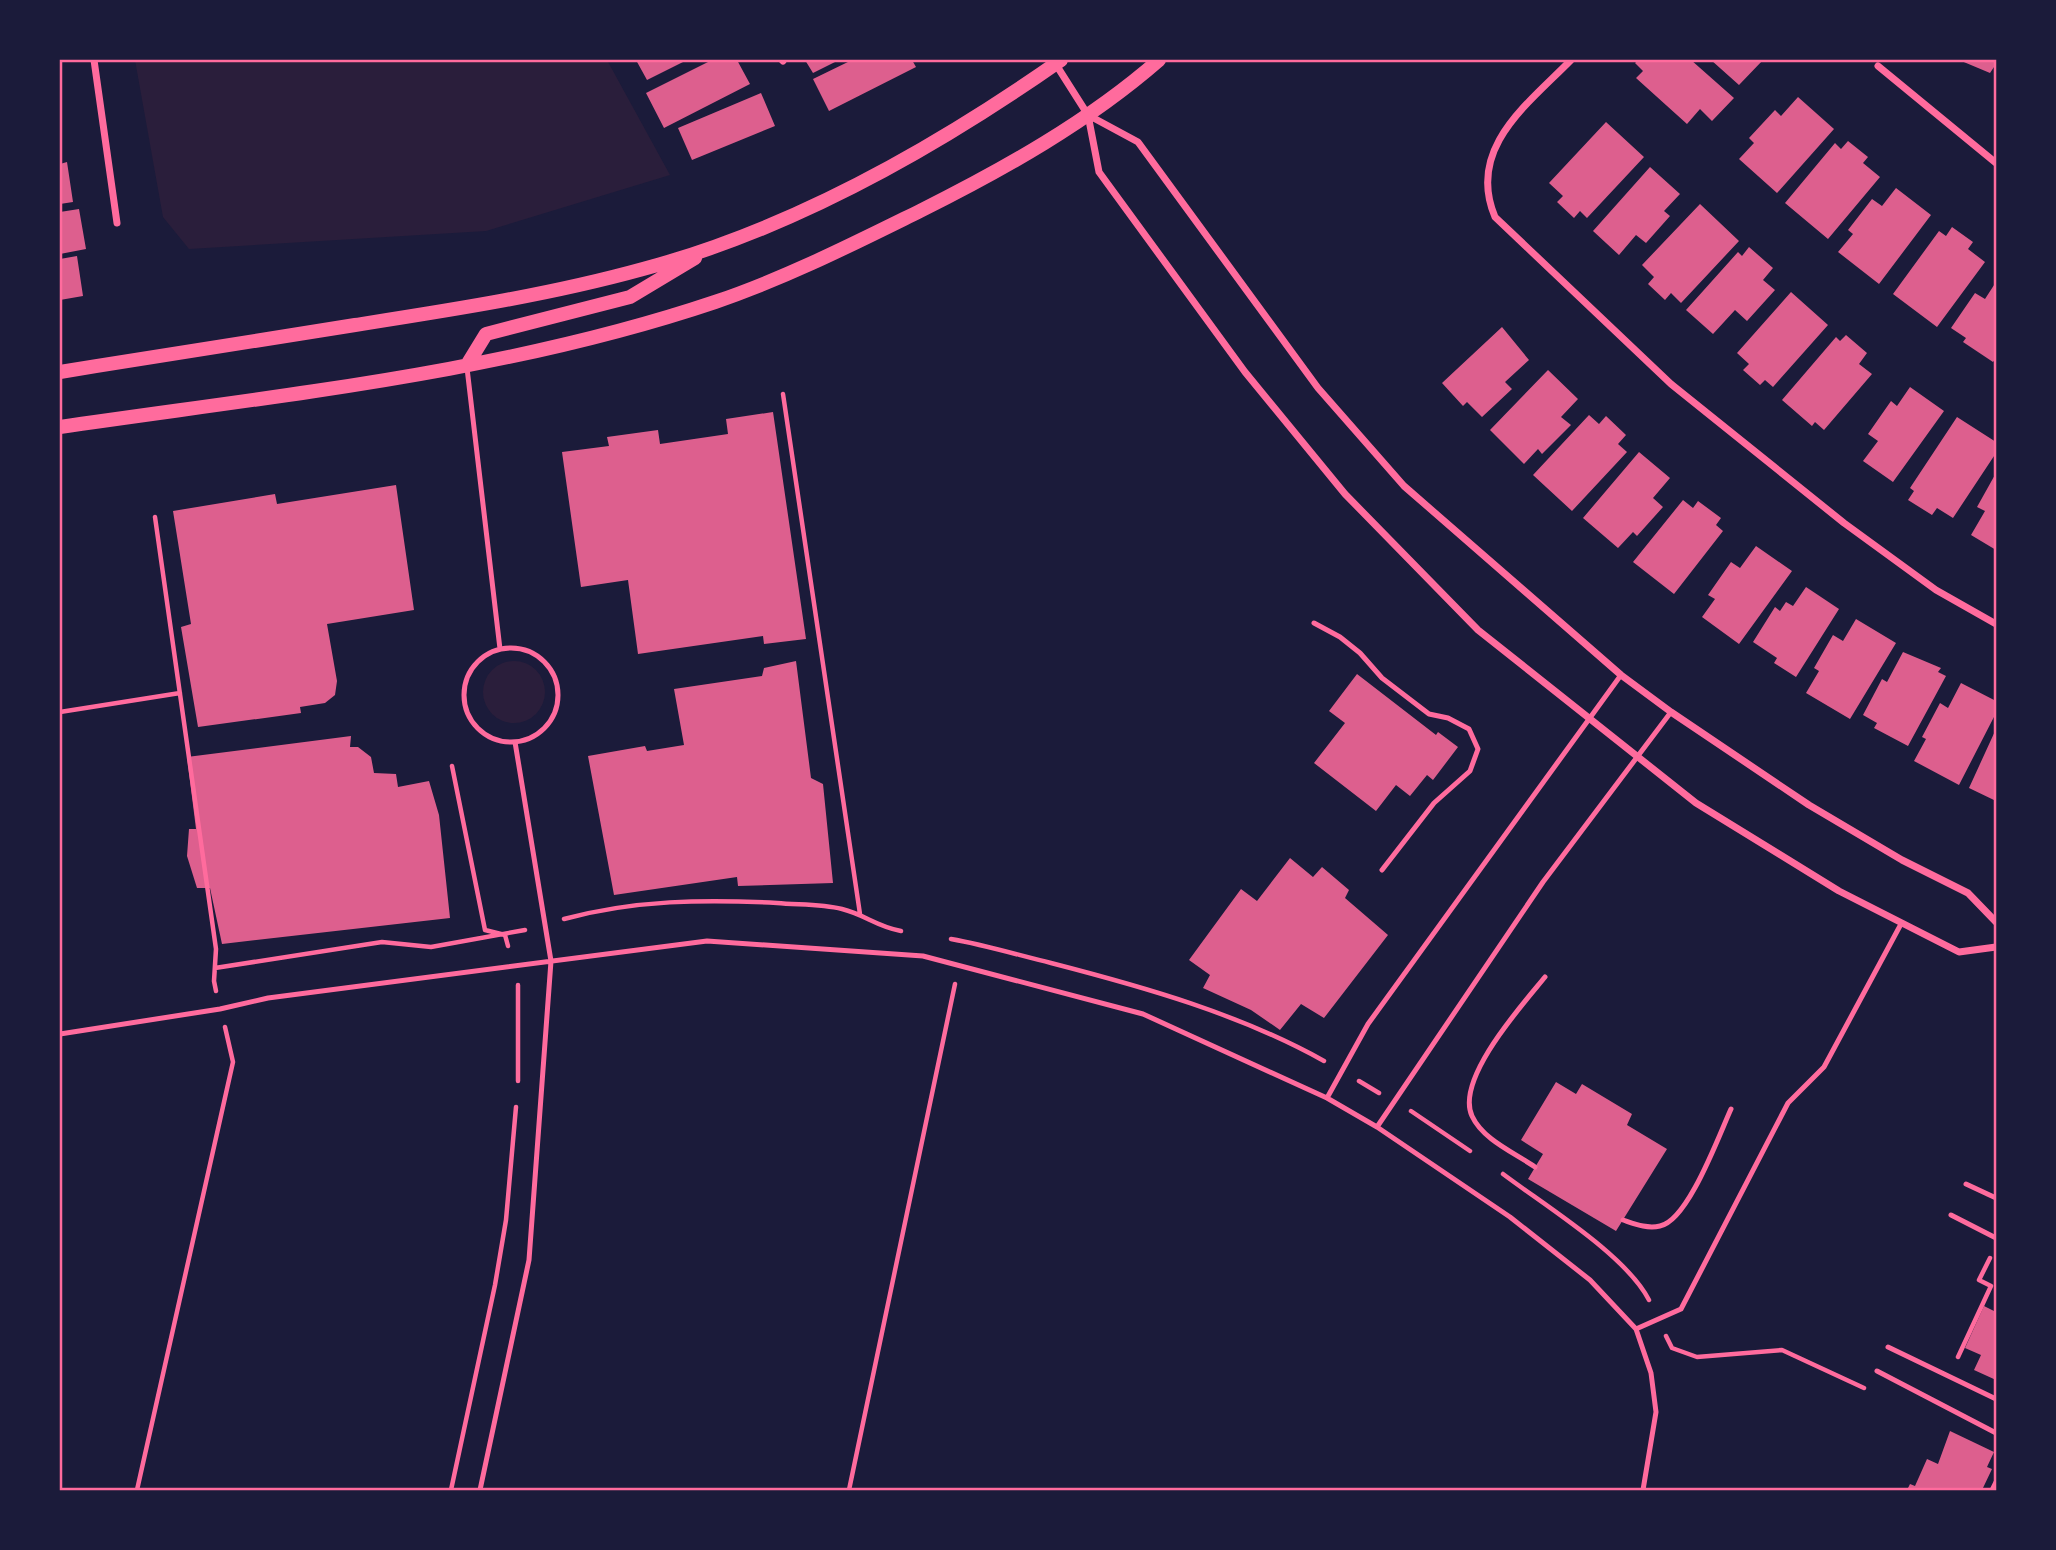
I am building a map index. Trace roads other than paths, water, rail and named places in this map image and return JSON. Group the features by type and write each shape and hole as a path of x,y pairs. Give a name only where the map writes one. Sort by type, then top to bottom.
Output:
{"main road":[{"path":"60,427 467,365 551,348 715,302 825,258 1033,151 1088,115 1159,60"},
{"path":"60,372 546,292 645,269 719,244 801,209 916,153 1056,61"},
{"path":"467,365 486,334 630,297 719,244"}],"street":[{"path":"94,60 117,223"},
{"path":"1571,60 1501,133 1489,165 1486,196 1495,217 1671,384 1854,531 1936,590 1997,624"},
{"path":"1056,61 1088,115 1099,172 1245,372 1295,436 1395,548 1478,630 1696,803 1839,891 1959,953 1997,947"},
{"path":"1878,66 1997,163"},
{"path":"1088,115 1138,142 1318,388 1404,485 1621,675 1671,712 1820,811 1902,860 1968,892 1997,922"}],"lane":[{"path":"467,365 500,649"},
{"path":"1314,623 1340,637 1360,653 1382,678 1429,714 1448,718 1469,729 1478,748 1470,771 1434,803 1382,870"},
{"path":"500,649 531,652 544,661 553,673 558,688 553,718 530,738 515,742 485,734 474,724 467,710 465,687 474,665 500,649"},
{"path":"1327,1098 1368,1024 1621,675"},
{"path":"1377,1127 1543,881 1671,712"},
{"path":"480,1490 528,1260 551,961 515,742"},
{"path":"1636,1329 1681,1309 1788,1103 1824,1067 1900,924"},
{"path":"60,1034 220,1009 268,998 707,941 923,956 1143,1014 1327,1098 1377,1127 1520,1224 1590,1280 1636,1329 1651,1373 1656,1412 1643,1490"},
{"path":"1535,1167 1490,1138 1471,1115 1471,1085 1502,1030 1545,977"},
{"path":"1623,1220 1639,1226 1662,1226 1682,1212 1731,1109"},
{"path":"1966,1184 1997,1198"},
{"path":"1951,1215 1997,1238"},
{"path":"1888,1347 1997,1399"},
{"path":"1877,1371 1997,1433"},
{"path":"1992,1490 1997,1482"}]}
